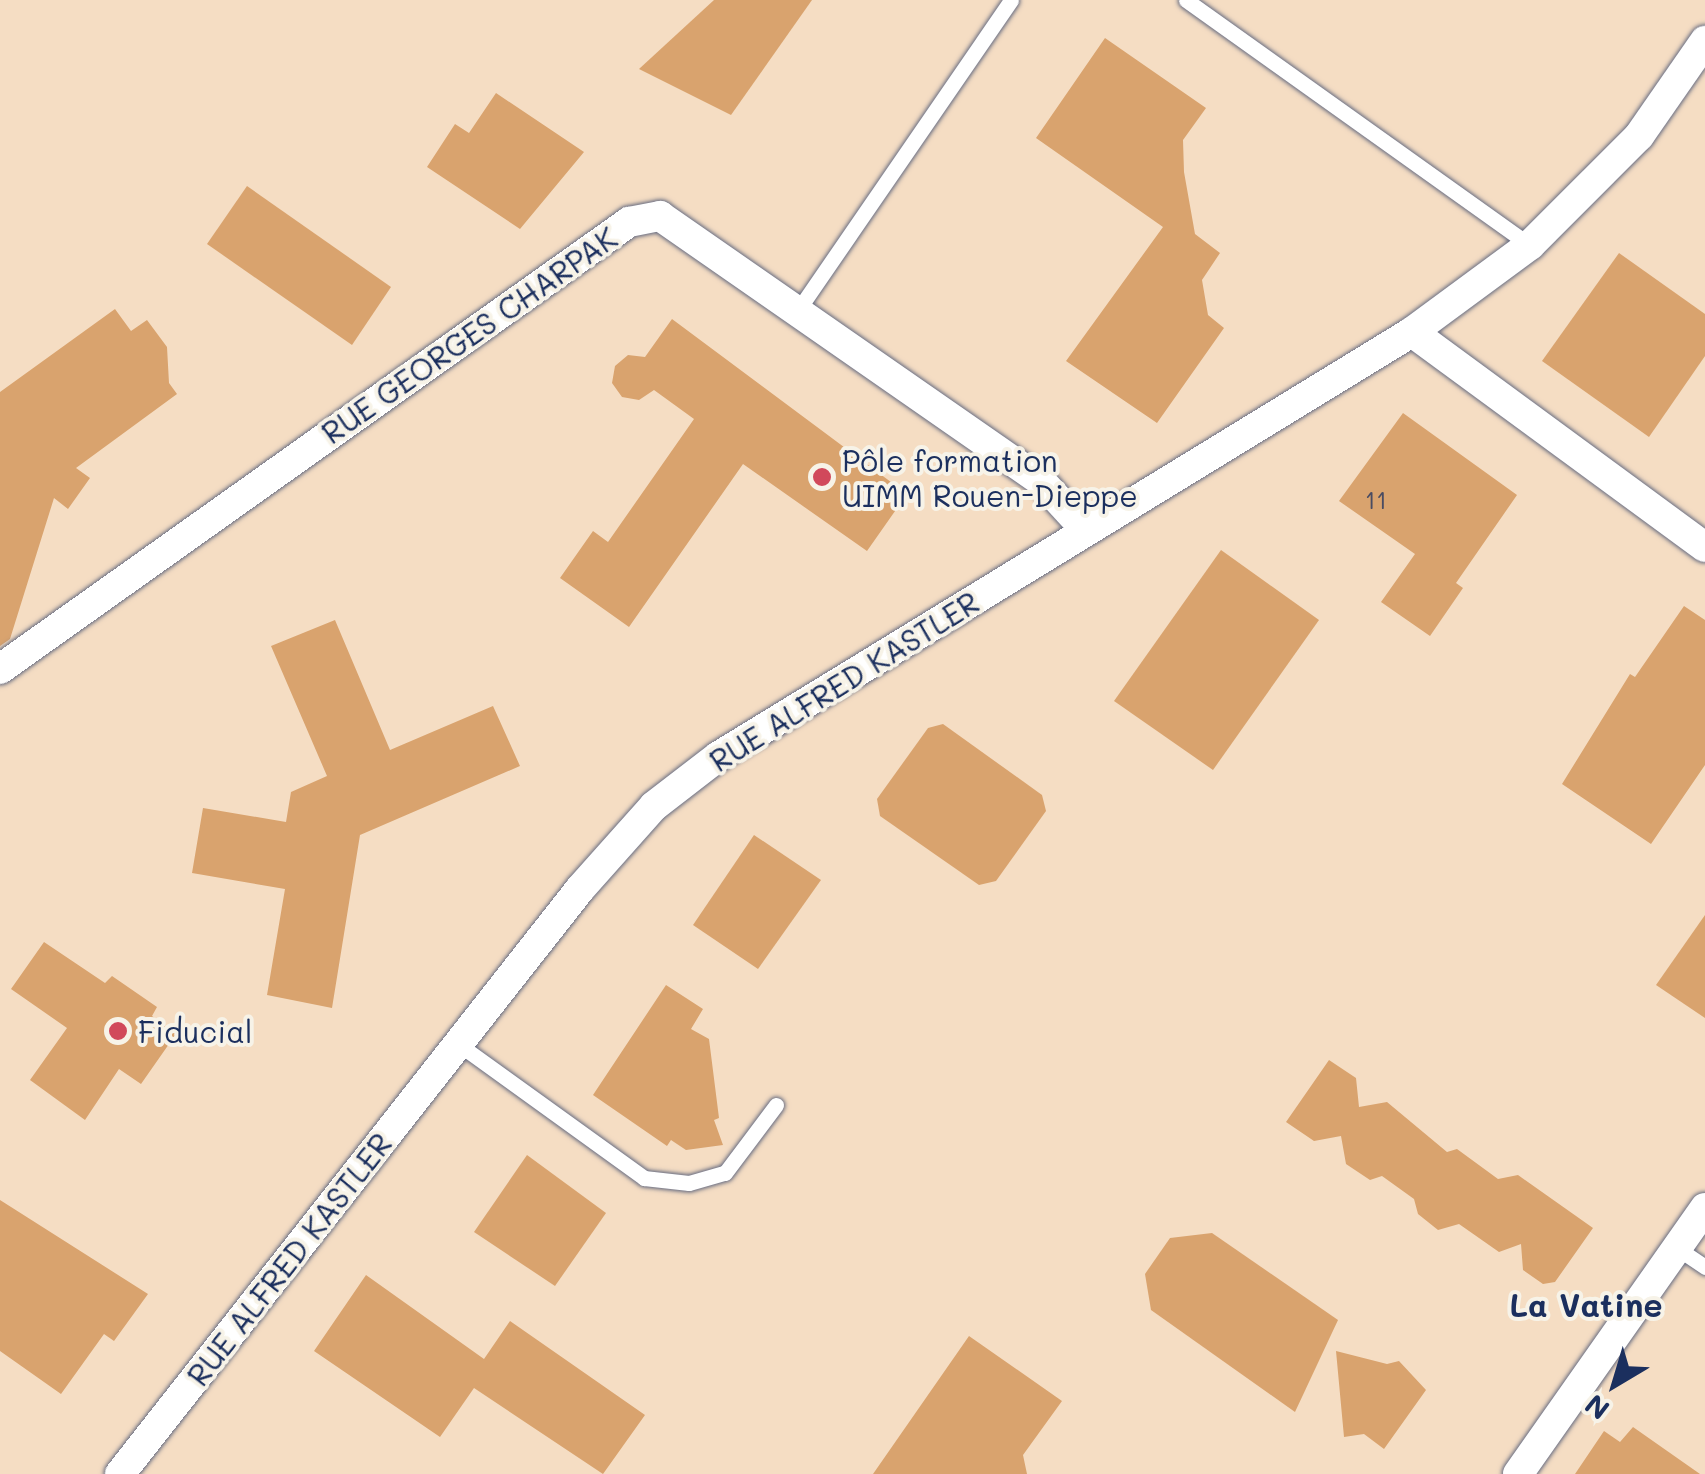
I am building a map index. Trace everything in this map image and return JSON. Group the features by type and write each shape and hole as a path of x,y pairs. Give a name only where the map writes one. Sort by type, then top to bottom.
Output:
{"street":[{"name":"RUE ALFRED KASTLER","path":"120,1474 458,1043 654,806 719,756 1412,332 1530,245 1639,136 1705,41"},
{"name":"RUE GEORGES CHARPAK","path":"0,669 629,222 660,216 1039,479 1085,529"},
{"path":"1412,332 1705,546"},
{"path":"1518,1474 1705,1208"}],"lane":[{"path":"798,310 1010,0"},
{"path":"1186,0 1530,245"},
{"path":"458,1043 644,1178 689,1183 725,1173 776,1105"},
{"path":"1677,1248 1705,1268"}],"building":[{"path":"714,0 812,0 731,115 639,69"},
{"path":"1105,38 1206,108 1183,140 1184,172 1195,234 1220,253 1202,280 1208,315 1224,328 1157,423 1066,361 1163,227 1036,138"},
{"path":"496,93 584,152 520,229 427,167 455,124 469,133"},
{"path":"247,186 391,287 352,345 207,244"},
{"path":"1619,253 1705,314 1705,356 1649,437 1542,361"},
{"path":"115,309 131,331 147,320 167,347 169,383 177,394 76,468 90,478 68,509 54,498 10,639 0,646 0,392"},
{"name":"Pôle formation UIMM Rouen-Dieppe","path":"672,319 907,494 867,551 743,464 629,627 560,578 593,531 608,542 694,419 654,390 639,400 622,397 612,383 615,366 628,355 645,357"},
{"path":"1403,413 1517,495 1456,583 1463,588 1430,636 1381,602 1415,554 1339,501"},
{"path":"1221,550 1319,620 1213,770 1114,701"},
{"path":"1684,606 1705,620 1705,765 1651,844 1562,784 1630,674 1635,677"},
{"path":"335,620 390,750 493,706 520,766 360,835 332,1008 267,995 285,889 192,873 203,808 286,822 291,792 327,776 271,646"},
{"path":"943,724 1042,795 1046,811 996,881 979,885 880,816 877,799 928,728"},
{"path":"754,835 821,880 758,969 693,925"},
{"path":"1705,915 1705,1018 1656,985"},
{"name":"Fiducial","path":"44,942 105,983 112,976 157,1007 152,1016 176,1034 141,1084 119,1069 85,1120 30,1080 67,1028 11,989"},
{"path":"666,985 703,1009 691,1029 709,1039 719,1118 714,1120 723,1145 686,1150 671,1140 667,1146 593,1095"},
{"path":"1329,1060 1356,1078 1359,1107 1387,1102 1447,1152 1457,1149 1498,1179 1518,1175 1593,1228 1555,1282 1543,1284 1523,1270 1521,1244 1499,1252 1459,1224 1438,1230 1418,1214 1414,1199 1382,1176 1370,1180 1346,1164 1341,1136 1314,1141 1286,1122"},
{"path":"527,1155 606,1213 555,1286 474,1232"},
{"path":"0,1200 148,1294 114,1341 104,1334 61,1394 0,1351"},
{"path":"1212,1233 1338,1320 1295,1412 1151,1310 1145,1274 1170,1238"},
{"path":"366,1275 484,1359 510,1321 645,1415 603,1474 474,1388 440,1437 314,1351"},
{"path":"969,1336 1062,1401 1023,1455 1027,1474 873,1474"},
{"path":"1336,1351 1387,1364 1399,1361 1426,1390 1384,1449 1364,1434 1344,1437"},
{"path":"1633,1427 1700,1474 1575,1474 1604,1431 1620,1442"}],"place":[{"name":"Pôle formation UIMM Rouen-Dieppe","path":"822,477"},
{"name":"Fiducial","path":"118,1031"}],"district":[{"name":"La Vatine","path":"1586,1304"}]}
